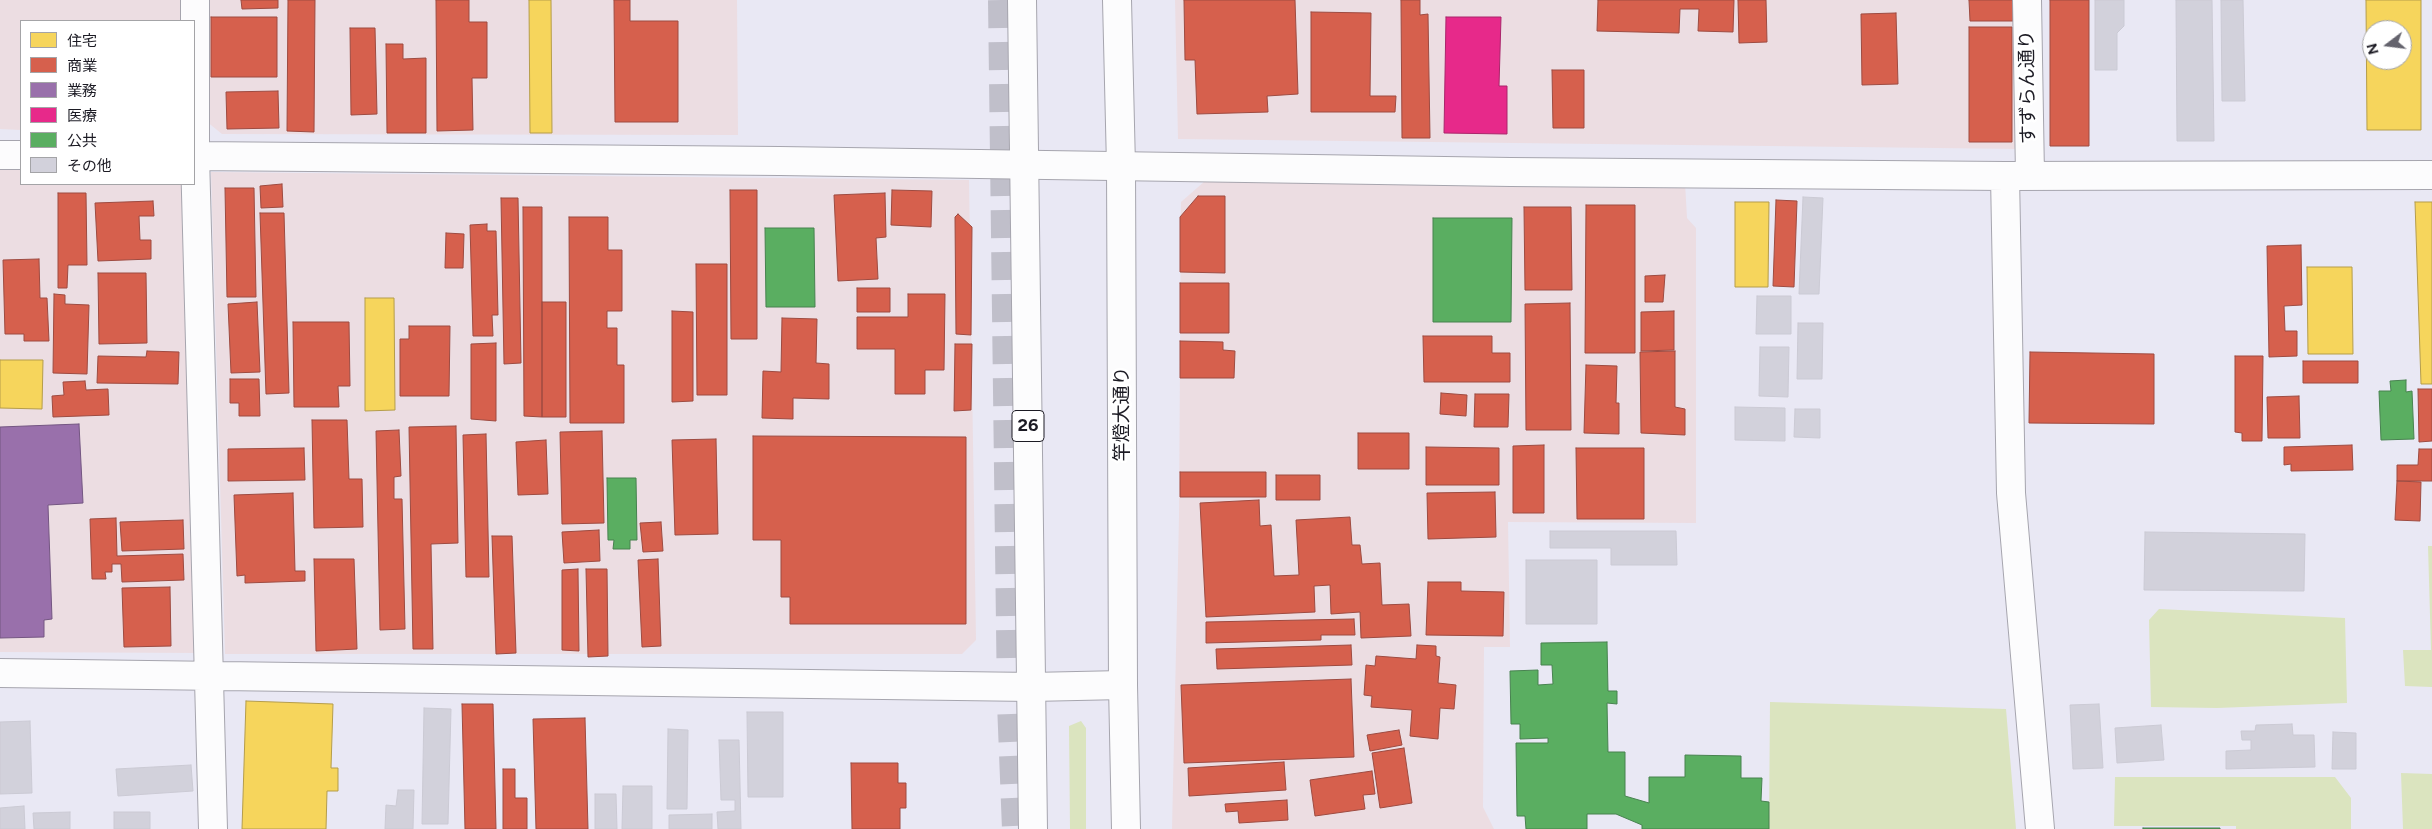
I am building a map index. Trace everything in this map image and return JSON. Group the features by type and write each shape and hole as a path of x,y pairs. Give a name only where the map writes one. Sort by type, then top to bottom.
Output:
{"street":[{"path":"195,0 195,156 213,829"},
{"name":"26","path":"1022,0 1033,829"},
{"name":"竿燈大通り","path":"1117,0 1121,166 1123,686 1126,829"},
{"name":"すずらん通り","path":"2027,0 2017,176 2012,493 2040,829"},
{"path":"0,155 20,155"},
{"path":"195,156 780,161 1520,172 2017,176 2432,175"},
{"path":"0,673 1123,686"}],"shaded area":[{"path":"0,0 184,0 184,20 20,20 20,130 0,129"},
{"path":"206,0 737,0 738,135 222,134 206,121"},
{"path":"1175,0 2019,0 2021,149 1178,139"},
{"path":"0,169 20,169 20,185 185,185 201,653 0,652"},
{"path":"211,172 969,180 976,640 962,654 225,654"},
{"path":"1205,181 1685,183 1687,218 1696,228 1696,523 1508,522 1510,647 1484,647 1483,807 1494,829 1172,829 1179,517 1181,202"}],"green space":[{"path":"2428,546 2432,546 2432,687 2405,686 2403,650 2431,650"},
{"path":"2159,609 2345,618 2347,703 2217,708 2151,707 2149,620"},
{"path":"1770,702 2006,709 2016,829 1769,829"},
{"path":"1081,721 1086,728 1086,829 1070,829 1069,726"},
{"path":"2401,773 2432,774 2432,829 2403,829"},
{"path":"2115,777 2335,777 2351,798 2351,829 2236,829 2236,826 2114,826"}],"building: 住宅":[{"path":"529,0 551,0 552,133 530,133"},
{"path":"2366,0 2421,0 2421,130 2367,130 2367,70 2412,70 2412,20 2366,20"},
{"path":"1735,202 1769,202 1768,287 1735,287"},
{"path":"2415,202 2432,202 2432,384 2421,384"},
{"path":"2307,267 2352,267 2353,354 2308,354"},
{"path":"365,298 394,298 395,410 365,411"},
{"path":"0,360 43,360 42,409 0,408"},
{"path":"246,701 333,704 331,768 338,768 338,791 327,791 326,829 242,829"}],"building: 商業":[{"path":"241,0 278,0 278,8 242,9"},
{"path":"288,0 315,0 314,132 287,131"},
{"path":"436,0 469,0 469,22 487,22 487,78 472,78 473,130 437,131"},
{"path":"614,0 630,0 630,21 678,21 678,122 615,122"},
{"path":"1184,0 1295,0 1298,94 1267,96 1268,112 1197,114 1195,60 1185,60"},
{"path":"1401,0 1420,0 1420,15 1428,14 1430,138 1402,138"},
{"path":"1598,0 1734,0 1733,32 1698,31 1699,9 1680,9 1679,33 1597,31"},
{"path":"1738,0 1766,0 1767,42 1739,43"},
{"path":"1969,0 2013,0 2013,21 1970,21"},
{"path":"2050,0 2089,0 2089,146 2050,146"},
{"path":"1311,12 1371,13 1370,96 1396,96 1395,112 1311,112"},
{"path":"1896,13 1898,84 1862,85 1861,14"},
{"path":"211,17 277,17 277,77 211,77"},
{"path":"1969,27 2012,27 2012,142 1969,142"},
{"path":"350,28 375,28 377,114 351,115"},
{"path":"386,44 403,44 403,59 426,58 426,133 387,133"},
{"path":"1552,70 1584,70 1584,128 1553,128"},
{"path":"278,91 279,128 227,129 226,92"},
{"path":"282,184 283,207 261,208 260,186"},
{"path":"225,188 254,188 256,297 227,297"},
{"path":"730,190 757,190 757,339 731,339"},
{"path":"892,190 932,191 931,227 891,225"},
{"path":"58,193 86,193 87,265 68,265 67,288 58,288"},
{"path":"885,193 886,237 876,238 878,279 838,281 834,195"},
{"path":"1198,196 1225,196 1225,273 1180,272 1180,217"},
{"path":"501,198 518,198 521,363 504,364"},
{"path":"1776,200 1797,201 1794,287 1773,286"},
{"path":"153,201 154,216 139,216 140,240 151,240 151,259 98,261 95,203"},
{"path":"1586,205 1635,205 1635,353 1585,353"},
{"path":"523,207 542,207 542,417 524,416"},
{"path":"1524,207 1571,207 1572,290 1525,290"},
{"path":"260,213 284,213 289,393 266,394"},
{"path":"958,214 972,227 971,335 956,334 955,217"},
{"path":"569,217 608,217 608,250 622,250 622,311 607,311 607,328 617,328 617,365 624,365 624,423 570,423"},
{"path":"487,224 487,231 496,231 498,315 492,315 493,336 473,336 470,225"},
{"path":"446,233 464,234 463,268 445,268"},
{"path":"2301,245 2302,305 2284,306 2285,331 2297,331 2297,356 2269,357 2267,246"},
{"path":"39,259 40,298 47,298 49,341 24,341 24,334 5,334 3,260"},
{"path":"696,264 727,264 727,395 697,395"},
{"path":"98,273 146,273 147,343 99,344"},
{"path":"1665,275 1663,302 1645,302 1645,276"},
{"path":"1180,283 1229,283 1229,333 1180,333"},
{"path":"857,288 890,288 890,312 857,312"},
{"path":"54,294 65,295 65,304 89,305 87,374 53,373"},
{"path":"908,294 945,294 944,370 925,370 925,394 895,394 895,349 857,349 857,317 908,317"},
{"path":"257,302 260,372 231,373 228,304"},
{"path":"542,302 566,302 566,417 542,417"},
{"path":"1570,303 1571,430 1526,430 1525,304"},
{"path":"672,311 693,312 693,401 672,402"},
{"path":"1674,311 1674,350 1641,351 1641,312"},
{"path":"782,318 817,319 816,363 829,364 829,399 793,398 793,419 762,418 763,371 781,372"},
{"path":"293,322 349,322 350,386 338,386 339,407 294,407"},
{"path":"409,326 450,326 449,396 400,396 400,339 409,339"},
{"path":"1423,336 1492,336 1492,353 1510,353 1510,382 1424,382"},
{"path":"1180,341 1223,342 1223,350 1235,351 1234,378 1180,378"},
{"path":"496,343 496,421 471,419 471,344"},
{"path":"955,344 972,344 971,410 954,411"},
{"path":"147,351 179,352 178,384 97,383 98,356 146,357"},
{"path":"1675,351 1675,407 1685,409 1685,435 1641,433 1640,352"},
{"path":"2030,352 2154,354 2154,424 2029,423"},
{"path":"2235,356 2263,356 2262,441 2242,441 2242,433 2235,432"},
{"path":"2303,361 2358,361 2358,383 2303,383"},
{"path":"1586,365 1617,366 1616,403 1619,403 1619,434 1584,433"},
{"path":"230,379 259,379 260,416 239,416 239,403 230,403"},
{"path":"85,381 86,390 108,389 109,415 53,417 52,396 64,395 63,382"},
{"path":"2418,389 2432,389 2432,441 2419,442"},
{"path":"1441,393 1467,395 1466,416 1440,414"},
{"path":"1475,394 1509,394 1508,427 1474,427"},
{"path":"2299,396 2300,438 2268,438 2267,397"},
{"path":"312,420 347,420 349,479 362,479 363,527 314,528"},
{"path":"456,426 458,543 431,544 433,649 413,649 409,427"},
{"path":"399,430 401,476 394,477 394,499 402,499 405,629 380,630 376,431"},
{"path":"602,431 604,523 562,524 560,432"},
{"path":"1358,433 1409,433 1409,469 1358,469"},
{"path":"486,434 489,577 466,577 463,435"},
{"path":"753,436 966,437 966,624 790,624 790,597 781,597 781,540 753,540"},
{"path":"716,439 718,534 675,535 672,440"},
{"path":"546,440 548,494 518,495 516,442"},
{"path":"1544,445 1544,513 1513,513 1513,446"},
{"path":"2352,445 2353,470 2291,471 2291,464 2284,465 2284,447"},
{"path":"1426,447 1499,448 1499,485 1426,485"},
{"path":"304,448 305,480 228,481 228,449"},
{"path":"1576,448 1644,448 1644,519 1577,519"},
{"path":"2419,449 2432,449 2432,481 2397,481 2397,465 2418,465"},
{"path":"1180,472 1266,472 1266,497 1180,497"},
{"path":"1276,475 1320,475 1320,500 1276,500"},
{"path":"2397,481 2421,482 2420,521 2395,520"},
{"path":"1495,492 1496,537 1428,539 1427,493"},
{"path":"293,493 295,571 305,571 305,581 245,583 245,575 237,576 234,495"},
{"path":"1259,500 1260,526 1271,525 1274,576 1299,575 1296,520 1350,517 1352,545 1360,545 1362,564 1380,563 1382,605 1409,604 1411,636 1361,638 1360,612 1331,614 1330,585 1314,586 1315,612 1206,617 1200,503"},
{"path":"116,518 117,556 183,554 184,580 122,582 121,564 112,564 112,572 105,572 106,579 92,579 90,519"},
{"path":"183,520 184,549 122,551 120,522"},
{"path":"661,522 663,551 643,552 640,523"},
{"path":"599,530 600,561 564,563 562,532"},
{"path":"492,536 512,536 516,653 496,654"},
{"path":"314,559 354,559 357,649 316,651"},
{"path":"658,559 661,646 642,647 638,560"},
{"path":"578,569 579,651 562,650 562,570"},
{"path":"586,569 607,569 608,656 588,657"},
{"path":"1428,582 1461,582 1461,591 1504,592 1503,636 1426,635"},
{"path":"170,587 171,646 124,647 122,588"},
{"path":"1354,619 1355,635 1321,635 1321,640 1206,643 1206,622"},
{"path":"1351,645 1352,665 1217,669 1216,649"},
{"path":"1417,645 1436,646 1436,656 1440,657 1438,683 1456,685 1454,709 1440,708 1438,739 1410,736 1412,710 1371,707 1372,696 1364,695 1366,665 1375,666 1376,656 1416,659"},
{"path":"1351,679 1354,757 1184,763 1181,685"},
{"path":"462,704 493,704 496,829 465,829"},
{"path":"585,718 588,829 536,829 533,719"},
{"path":"1399,730 1402,745 1370,751 1367,735"},
{"path":"1404,748 1412,803 1380,808 1372,753"},
{"path":"1284,762 1286,790 1189,796 1188,768"},
{"path":"851,763 898,763 898,783 906,783 906,808 900,808 900,829 852,829"},
{"path":"503,769 515,769 515,798 527,798 527,829 503,829"},
{"path":"1372,771 1375,794 1363,795 1365,809 1315,816 1310,780"},
{"path":"1287,800 1288,820 1239,823 1238,811 1226,812 1225,804"}],"building: 業務":[{"path":"79,424 83,503 48,505 52,619 44,620 44,637 0,638 0,427"}],"building: 医療":[{"path":"1446,17 1501,17 1499,86 1507,86 1507,134 1444,133"}],"building: 公共":[{"path":"1433,218 1512,218 1511,322 1433,322"},
{"path":"765,228 814,228 815,307 766,307"},
{"path":"2406,380 2406,392 2412,391 2414,439 2381,440 2379,391 2391,391 2390,381"},
{"path":"607,478 636,478 637,540 630,540 630,549 613,549 614,540 608,540"},
{"path":"1607,642 1608,691 1617,691 1617,704 1607,703 1608,752 1625,752 1625,796 1649,803 1649,777 1685,777 1685,755 1741,756 1741,778 1762,778 1761,801 1769,802 1769,829 1642,829 1642,825 1616,814 1587,814 1587,829 1526,829 1525,816 1517,816 1516,743 1548,743 1548,738 1520,739 1520,724 1511,724 1510,671 1538,670 1538,685 1553,684 1552,665 1541,665 1541,643"},
{"path":"2220,828 2220,829 2143,829"}],"building: その他":[{"path":"2095,0 2124,0 2124,26 2117,33 2117,70 2095,70"},
{"path":"2176,0 2212,0 2214,141 2177,141"},
{"path":"2221,0 2243,0 2245,101 2222,101"},
{"path":"1803,197 1823,198 1819,294 1799,294"},
{"path":"1757,296 1791,296 1791,334 1756,334"},
{"path":"1798,323 1823,323 1822,379 1797,379"},
{"path":"1760,347 1789,347 1788,397 1759,396"},
{"path":"1735,407 1785,408 1785,441 1735,440"},
{"path":"1795,409 1820,409 1820,438 1794,437"},
{"path":"1550,531 1676,531 1677,565 1611,565 1611,548 1550,548"},
{"path":"2145,532 2305,534 2304,591 2144,590"},
{"path":"1526,560 1597,560 1597,624 1526,624"},
{"path":"2099,704 2103,768 2073,769 2070,705"},
{"path":"424,708 451,709 448,824 422,824"},
{"path":"747,712 783,712 783,797 748,797"},
{"path":"30,721 32,793 0,794 0,722"},
{"path":"2292,724 2293,735 2314,735 2315,767 2226,769 2226,751 2251,750 2251,740 2242,740 2241,731 2255,731 2256,725"},
{"path":"2161,725 2164,760 2117,763 2115,728"},
{"path":"668,729 688,730 687,809 667,809"},
{"path":"2333,732 2356,733 2356,769 2332,769"},
{"path":"719,740 739,740 741,829 718,829 717,812 735,811 735,800 721,800"},
{"path":"191,765 193,791 118,796 116,769"},
{"path":"623,786 652,786 652,829 622,829"},
{"path":"398,790 414,790 413,829 385,829 386,805 396,806"},
{"path":"595,794 616,794 617,829 595,829"},
{"path":"24,806 25,829 0,829 0,808"},
{"path":"70,812 70,829 34,829 33,813"},
{"path":"114,812 150,812 150,829 114,829"},
{"path":"712,814 712,829 669,829 669,815"}],"tunnel":[{"path":"1002,0 1011,703 1016,829"}]}
